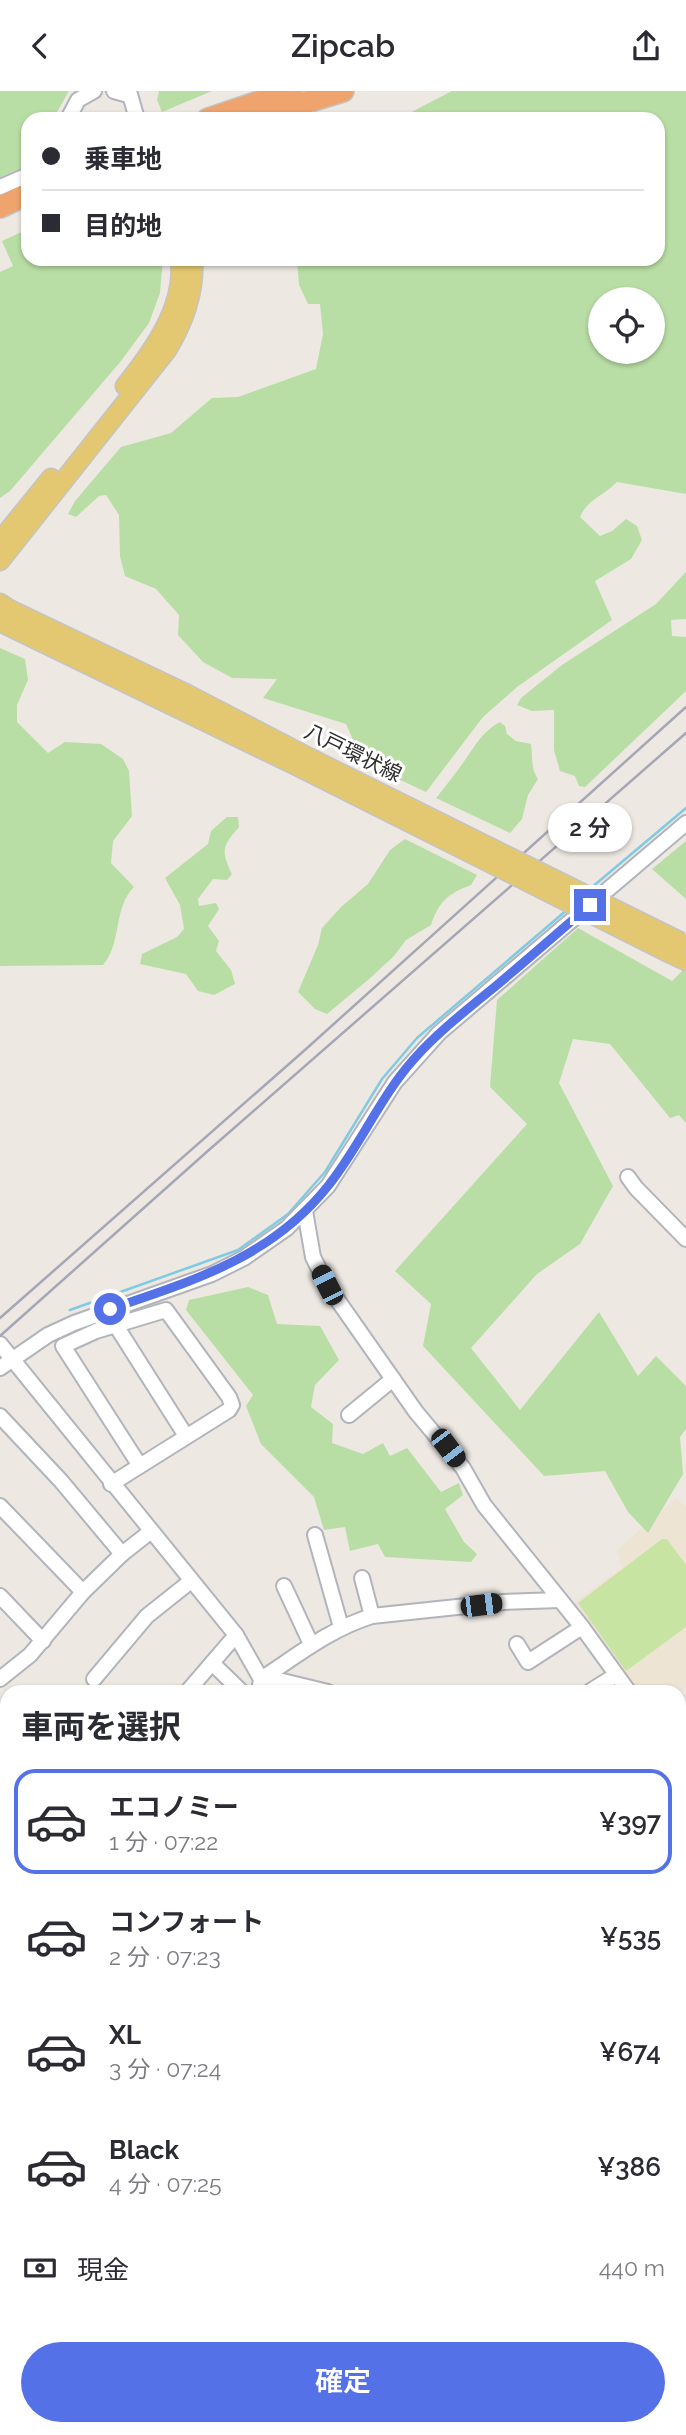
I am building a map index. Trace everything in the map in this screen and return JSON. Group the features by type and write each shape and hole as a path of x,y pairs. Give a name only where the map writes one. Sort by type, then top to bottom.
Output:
{"highway":[{"path":"229,112 291,91"},
{"path":"275,112 343,91"},
{"path":"0,207 21,197"},
{"path":"0,223 21,213"}],"main road":[{"path":"0,541 131,379 159,338 173,311 180,266"},
{"path":"0,561 167,351 188,306 194,266"},
{"name":"八戸環状線","path":"0,603 187,694 307,764"},
{"name":"八戸環状線","path":"0,622 307,764 679,946 686,961"}],"street":[{"path":"72,112 78,100 94,91"},
{"path":"124,92 134,112"},
{"path":"0,187 21,178"},
{"path":"6,1363 48,1335 74,1322 212,1274 267,1243 305,1211 328,1187 395,1082 439,1033 686,823"},
{"path":"628,1177 686,1239"},
{"path":"305,1211 313,1258 327,1285 416,1412 463,1468 484,1505 582,1627 624,1685"},
{"path":"111,1484 140,1466 186,1436 229,1410 232,1405 229,1397 166,1310 115,1324 63,1346 140,1466"},
{"path":"115,1324 186,1436"},
{"path":"0,1344 6,1363 236,1635 260,1685"},
{"path":"349,1415 393,1379"},
{"path":"0,1416 61,1481 122,1554"},
{"path":"0,1506 83,1592"},
{"path":"0,1679 30,1655 83,1592 122,1554 150,1532"},
{"path":"315,1535 341,1627"},
{"path":"362,1578 372,1616"},
{"path":"94,1679 147,1616 191,1581"},
{"path":"284,1585 311,1644"},
{"path":"0,1596 43,1641"},
{"path":"261,1685 311,1644 341,1627 372,1616 504,1602 560,1600"},
{"path":"517,1644 528,1662 582,1627"},
{"path":"193,1685 236,1635"},
{"path":"212,1663 235,1685"},
{"path":"600,1685 616,1675"},
{"path":"261,1685 270,1678 298,1685"}],"shaded area":[{"path":"676,1498 686,1507 686,1685 630,1685 571,1605 622,1567 616,1551"}],"green space":[{"path":"0,91 69,91 57,112 21,112 21,168 0,177"},
{"path":"159,91 212,91 162,112 157,100"},
{"path":"452,91 686,91 686,494 617,482 587,506 580,517 600,536 612,531 626,519 637,526 642,540 631,559 595,581 612,620 517,687 483,717 426,792 349,756 354,742 346,724 263,698 277,679 232,678 203,662 178,635 179,615 156,589 125,576 120,556 119,515 106,495 99,496 76,517 68,514 75,501 121,447 171,433 212,398 238,397 316,369 323,334 320,304 308,304 299,285 298,266 665,266 665,112 412,112"},
{"path":"21,232 21,266 162,266 160,293 149,323 121,361 10,491 0,498 0,272 13,266 2,241"},
{"path":"686,572 686,619 671,620 672,636 686,637 686,691 585,787 579,786 575,776 560,771 554,750 554,710 532,711 517,705 521,698 562,665 656,604"},
{"path":"0,648 25,659 28,680 17,705 17,722 48,753 65,742 101,744 123,759 129,771 132,816 113,841 111,863 134,887 123,905 113,946 103,965 0,966"},
{"path":"500,722 505,726 507,734 516,741 531,744 533,766 538,779 528,795 522,819 510,833 436,798 482,737"},
{"path":"227,817 238,817 239,827 225,849 232,874 227,880 213,879 198,899 199,906 216,903 219,909 208,926 219,941 216,951 231,970 235,984 214,995 198,991 186,974 140,964 142,954 177,937 184,929 180,905 165,878 208,844 211,831"},
{"path":"405,839 477,875 471,885 445,900 431,925 406,940 394,956 327,1014 315,1009 298,992 318,945 322,928 368,884 390,850"},
{"path":"686,841 686,899 652,869"},
{"path":"578,928 672,981 686,967 686,1123 679,1115 670,1118 610,1044 573,1039 559,1083 613,1186 580,1244 537,1274 471,1348 520,1410 599,1312 638,1376 656,1356 686,1386 686,1429 680,1437 683,1474 648,1533 628,1512 605,1471 544,1476 423,1346 431,1304 395,1271 527,1124 490,1087 497,1000"},
{"path":"248,1287 268,1295 277,1324 320,1326 339,1360 315,1385 311,1407 333,1424 332,1443 363,1454 383,1443 390,1456 407,1448 441,1492 459,1483 463,1495 445,1509 464,1542 477,1554 471,1562 385,1557 378,1544 350,1551 345,1527 324,1530 314,1497 261,1444 246,1406 253,1395 186,1310 189,1300"},
{"path":"662,1539 667,1539 686,1565 686,1627 626,1671 578,1603"}],"waterway":[{"path":"591,888 686,808"},
{"path":"70,1310 238,1250 288,1214 325,1172 382,1079 417,1038 568,909"}],"railway":[{"path":"0,1318 306,1049 686,707"},
{"path":"0,1336 686,733"}],"route":[{"path":"110,1309 212,1274 244,1258 287,1228 328,1187 395,1082 413,1060 439,1033 590,905"}]}
